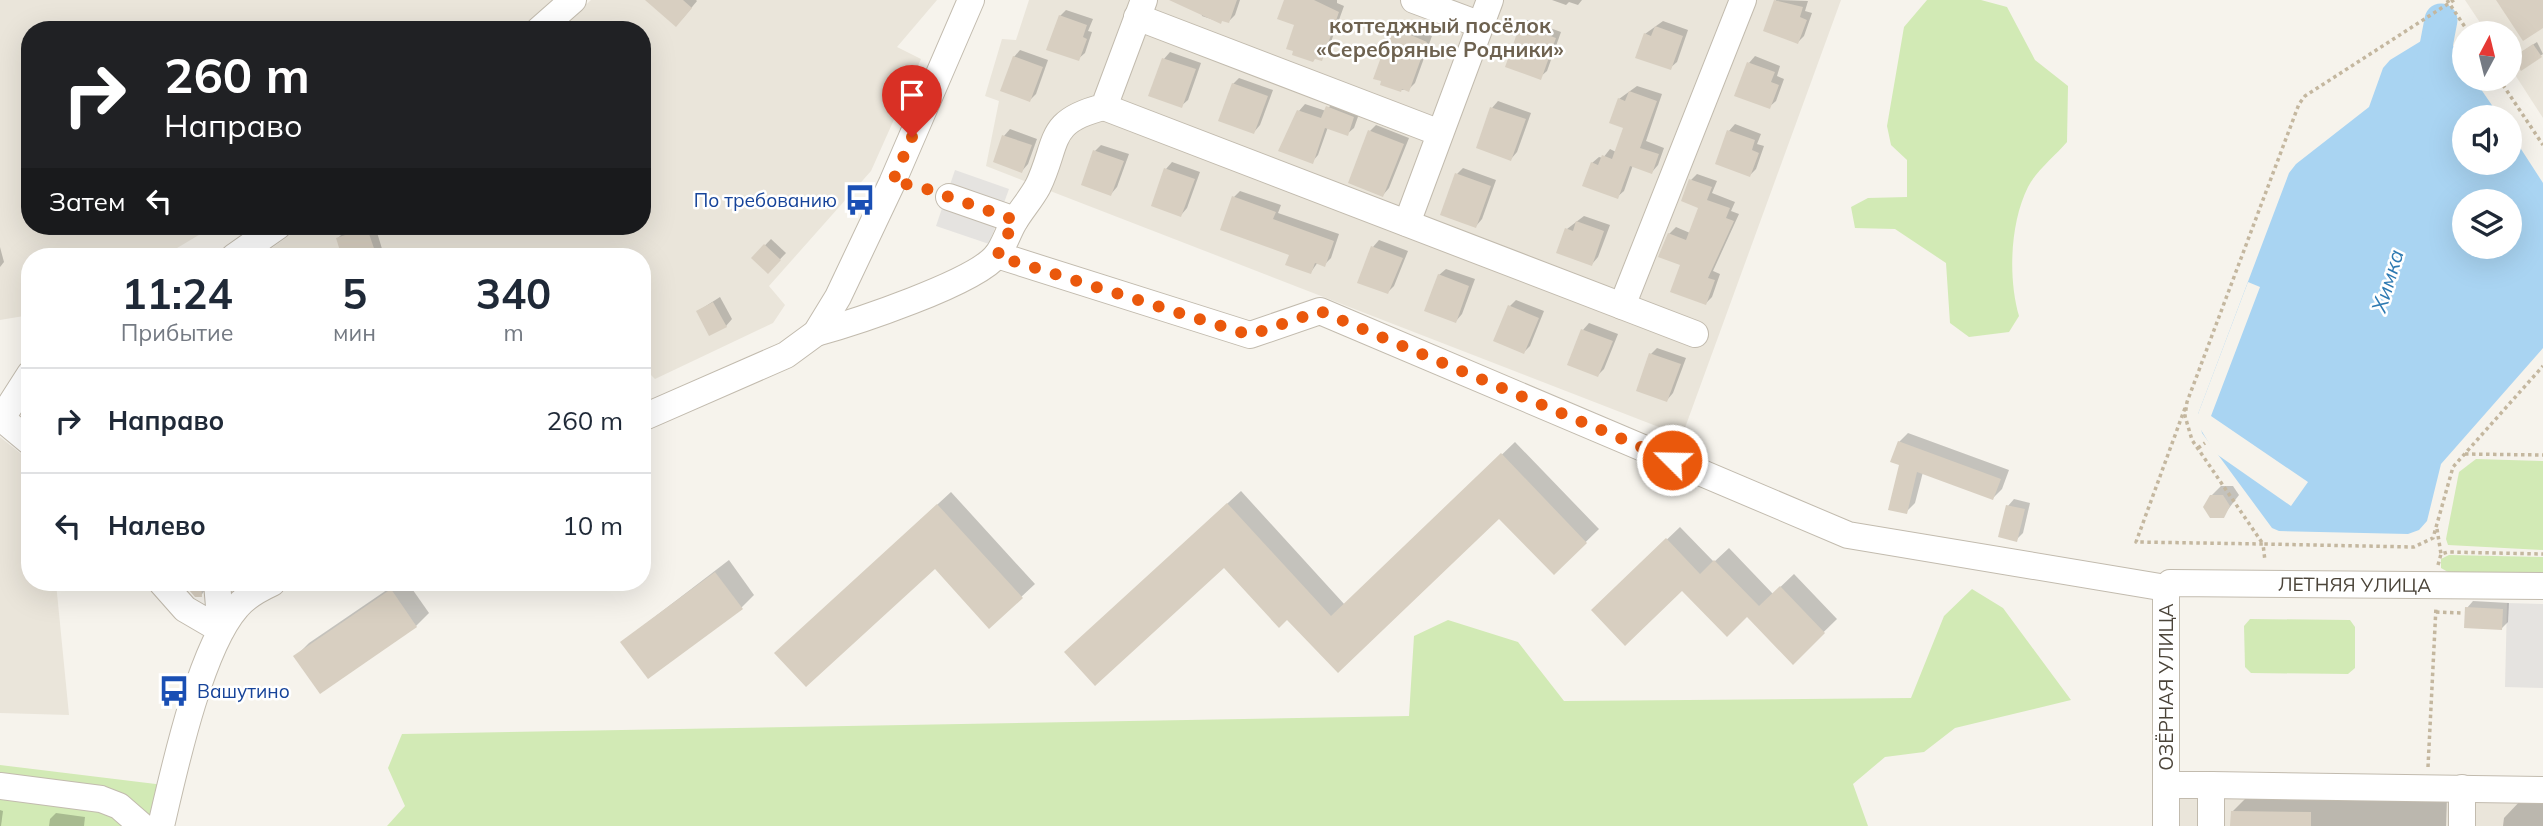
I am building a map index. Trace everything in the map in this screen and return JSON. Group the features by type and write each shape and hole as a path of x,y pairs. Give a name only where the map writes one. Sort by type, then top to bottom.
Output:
{"street":[{"path":"549,21 573,0"},
{"path":"816,333 838,298 892,183 971,0"},
{"path":"1414,0 1480,25"},
{"path":"1407,223 1490,0"},
{"path":"1622,306 1743,0"},
{"path":"1104,107 1141,9 1440,133"},
{"path":"651,414 786,355 816,333 874,316 978,271 997,256 1015,220 1038,186 1054,138 1077,113 1104,107 1695,334"},
{"path":"949,197 1015,220"},
{"path":"247,248 265,235"},
{"name":"ЛЕТНЯЯ УЛИЦА","path":"997,256 1250,335 1320,311 1848,535 2166,588 2171,583 2543,586"},
{"path":"21,388 1,419 21,435"},
{"name":"ОЗЁРНАЯ УЛИЦА","path":"2166,588 2166,826"},
{"path":"169,591 185,609 221,630"},
{"path":"218,591 221,630"},
{"path":"162,826 176,763 206,666 221,630 237,607 256,591"},
{"path":"2166,785 2543,790"},
{"path":"2211,785 2211,826"},
{"path":"0,786 101,799 119,806 142,826"},
{"path":"2462,788 2462,826"}],"path":[{"path":"2437,529 2424,545 2414,547 2137,542 2299,104 2305,96 2454,0"},
{"path":"2447,3 2460,21"},
{"path":"2507,91 2543,145"},
{"path":"2426,787 2438,562 2441,554 2437,529 2448,478 2465,454 2543,366"},
{"path":"2187,402 2188,428 2198,447 2263,544"},
{"path":"2198,447 2205,443"},
{"path":"2465,454 2543,454"},
{"path":"2441,554 2543,554"},
{"path":"2436,612 2462,613"}],"shaded area":[{"path":"0,0 558,0 534,21 21,21 21,235 199,235 177,248 21,248 21,316 0,320"},
{"path":"591,0 937,0 897,47 921,59 871,171 769,286 785,305 773,323 655,379 651,375 651,248 272,248 290,235 651,235 651,21 569,21"},
{"name":"коттеджный посёлок «Серебряные Родники»","path":"1029,0 1841,0 1682,436 986,166 999,101 985,96 1002,39 1016,40"},
{"path":"2465,0 2543,0 2543,118 2522,86 2522,21 2479,21"},
{"path":"955,170 1009,189 989,244 936,226"},
{"path":"0,437 21,454 21,591 57,591 69,715 0,713"},
{"path":"2507,603 2543,604 2543,688 2505,687"},
{"path":"2180,777 2543,786 2543,826 2180,826"}],"green space":[{"path":"1927,0 1981,0 2007,7 2035,60 2068,86 2067,142 2031,181 2017,217 2012,268 2019,316 2009,332 1969,337 1950,323 1946,263 1895,229 1855,228 1851,207 1868,198 1907,197 1907,160 1891,145 1887,126 1904,27"},
{"path":"2476,459 2543,461 2543,550 2448,545 2446,539 2459,472"},
{"path":"2449,555 2543,557 2543,574 2448,572 2441,568 2441,559"},
{"path":"1972,589 2003,608 2071,700 1955,728 1924,752 1885,757 1853,784 1868,826 387,826 405,806 388,768 402,734 1409,716 1414,636 1448,620 1518,642 1564,701 1911,698 1944,616"},
{"path":"2250,619 2350,620 2355,627 2355,668 2348,674 2251,673 2245,667 2244,626"},
{"path":"0,765 164,785 157,826 0,826"}],"water":[{"path":"2426,38 2450,41 2452,91 2482,91 2492,105 2452,105 2452,175 2522,175 2522,151 2543,183 2543,348 2441,464 2427,521 2419,530 2408,534 2279,531 2272,528 2202,433 2198,414 2289,173 2296,164 2369,107 2383,68 2390,60"}],"pier":[{"path":"2248,282 2260,287 2211,416 2308,482 2291,506 2215,453 2198,425 2198,414"}],"building":[{"path":"645,0 683,0 692,8 676,27"},
{"path":"1169,0 1237,0 1229,23 1222,21 1221,24"},
{"path":"1284,0 1314,0 1339,12 1322,61 1315,59 1313,62 1292,55 1293,51 1286,49 1294,25 1277,19"},
{"path":"1774,0 1803,7 1800,17 1807,20 1798,44 1763,31"},
{"path":"2496,0 2543,0 2543,28 2523,41 2522,21 2510,21"},
{"path":"1059,15 1087,25 1083,37 1087,39 1079,61 1046,50"},
{"path":"1520,25 1556,38 1541,80 1505,67"},
{"path":"1655,26 1683,36 1671,70 1635,58 1644,33 1651,36"},
{"path":"1397,29 1427,42 1409,92 1380,85 1381,81 1373,79 1391,30 1396,32"},
{"path":"2533,44 2542,57 2522,70 2522,51"},
{"path":"1013,56 1043,67 1030,102 1000,91"},
{"path":"1162,58 1196,69 1182,108 1148,96"},
{"path":"1747,62 1775,72 1771,82 1779,85 1770,109 1734,96"},
{"path":"1232,83 1268,96 1254,134 1218,121"},
{"path":"1629,91 1657,101 1640,148 1659,154 1652,174 1630,166 1618,199 1582,186 1591,162 1598,165 1602,155 1612,159 1623,128 1609,123 1618,98 1625,101"},
{"path":"1326,106 1354,117 1348,136 1325,128 1313,164 1278,151 1297,110 1321,118"},
{"path":"1490,107 1526,119 1511,161 1476,148"},
{"path":"1368,130 1404,144 1383,197 1348,183"},
{"path":"1727,130 1755,140 1752,150 1759,153 1750,177 1715,164"},
{"path":"1002,135 1032,145 1022,173 993,162"},
{"path":"1093,150 1124,161 1111,196 1081,185"},
{"path":"1164,168 1195,179 1181,217 1151,206"},
{"path":"1455,173 1491,186 1476,228 1440,215"},
{"path":"1689,179 1712,187 1707,200 1730,208 1726,218 1734,221 1708,278 1715,280 1706,305 1670,292 1680,265 1658,257 1668,233 1686,240 1698,208 1681,201"},
{"path":"1232,196 1276,212 1273,219 1334,241 1325,267 1315,263 1311,274 1285,265 1289,255 1220,230"},
{"path":"1576,221 1604,231 1592,266 1556,253 1565,228 1573,231"},
{"path":"345,235 369,235 374,248 339,248 336,238"},
{"path":"764,244 781,260 768,274 751,258"},
{"path":"1371,246 1403,258 1388,294 1357,283"},
{"path":"1438,274 1469,286 1456,323 1424,311"},
{"path":"713,302 727,327 709,336 696,311"},
{"path":"1508,305 1539,318 1524,354 1493,341"},
{"path":"1581,329 1613,341 1598,377 1567,365"},
{"path":"1649,353 1681,364 1667,402 1636,391"},
{"path":"1898,441 2001,479 1993,500 1917,472 1907,514 1888,510 1899,465 1890,462"},
{"path":"1501,453 1587,543 1554,575 1499,519 1338,673 1287,620 1279,628 1224,568 1095,686 1064,652 1227,503 1331,616"},
{"path":"2210,495 2223,495 2230,506 2224,518 2210,518 2203,507"},
{"path":"937,504 1023,598 989,629 935,569 806,687 774,653"},
{"path":"2006,505 2025,509 2017,542 1998,537"},
{"path":"1666,538 1700,574 1714,560 1759,606 1780,586 1825,633 1793,665 1747,617 1727,637 1682,591 1625,646 1591,610"},
{"path":"715,572 743,609 648,679 620,642"},
{"path":"190,591 202,591 202,597 195,597"},
{"path":"388,591 392,591 417,627 320,694 293,656"},
{"path":"2465,607 2503,609 2502,630 2464,628"},
{"path":"2231,811 2311,812 2311,826 2230,826"}],"waterway":[{"name":"Химка","path":"2429,83 2441,20"}],"place":[{"name":"По требованию","path":"860,200"},
{"name":"Вашутино","path":"174,691"}],"district":[{"name":"коттеджный посёлок «Серебряные Родники»","path":"1440,38"}],"route":[{"path":"912,137 892,183 915,185 1015,220 997,256 1250,335 1320,311 1672,460"}]}
